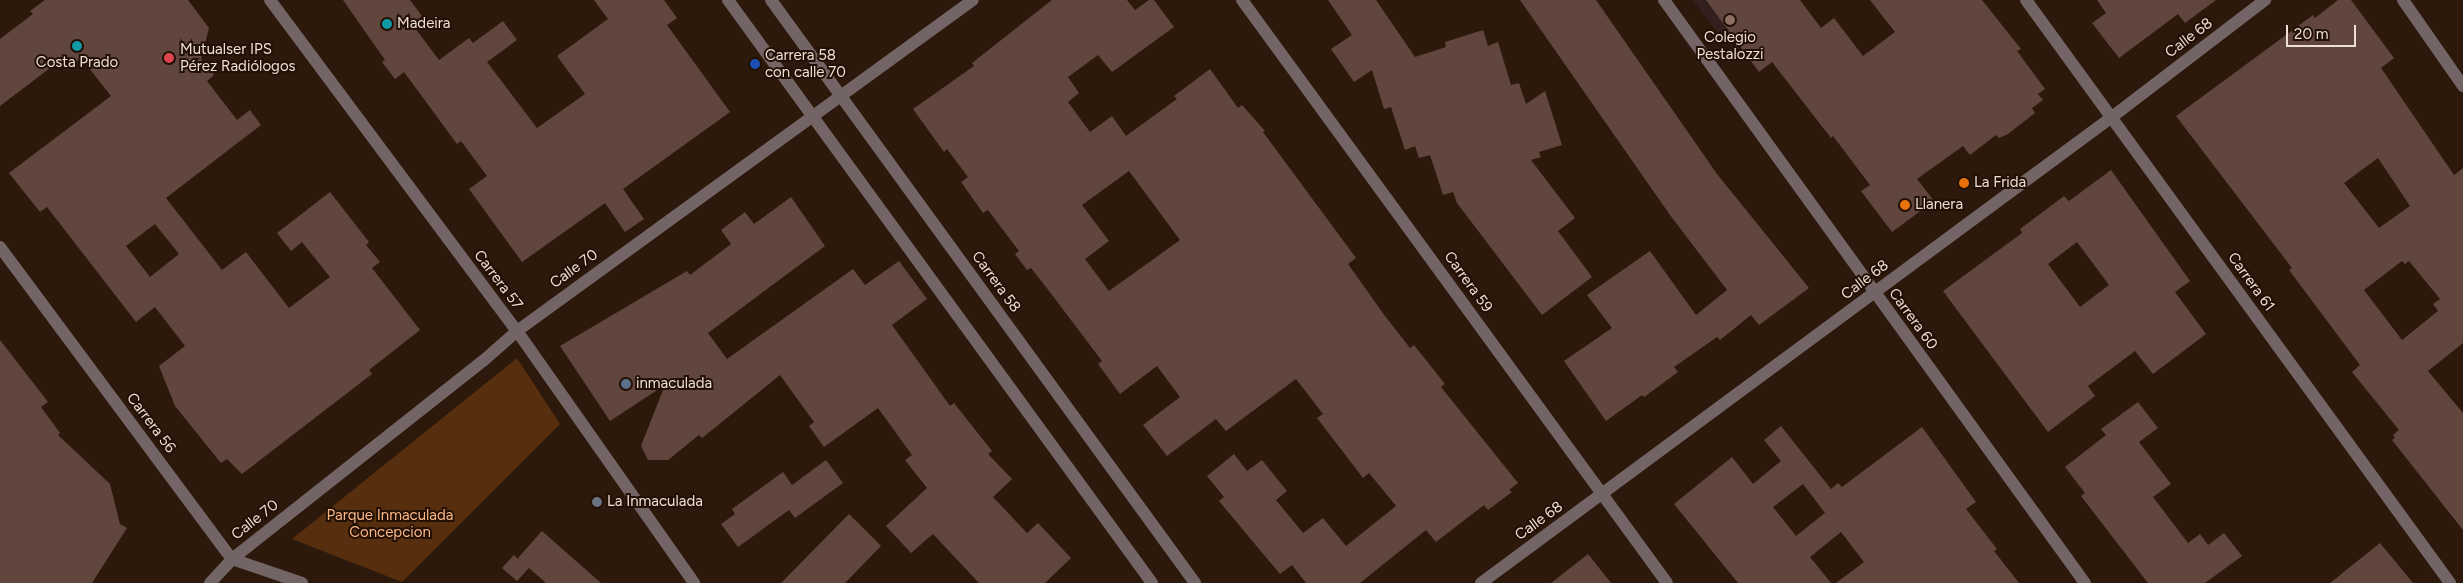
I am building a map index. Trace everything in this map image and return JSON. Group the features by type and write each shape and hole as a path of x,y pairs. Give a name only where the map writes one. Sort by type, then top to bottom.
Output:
{"street":[{"name":"Carrera 57","path":"270,0 517,331 694,583"},
{"path":"728,0 1152,583"},
{"name":"Carrera 58","path":"771,0 1195,583"},
{"name":"Calle 70","path":"210,583 232,559 483,361 517,331 812,114 840,97 973,0"},
{"name":"Carrera 59","path":"1242,0 1667,583"},
{"name":"Carrera 60","path":"1664,0 2085,583"},
{"name":"Carrera 61","path":"2026,0 2450,583"},
{"name":"Calle 68","path":"1481,583 2112,117 2265,0"},
{"path":"2403,0 2463,86"},
{"name":"Carrera 56","path":"0,247 232,559"},
{"path":"232,559 302,583"}],"shaded area":[{"name":"Colegio Pestalozzi","path":"1693,0 1780,0 1723,40"}],"green space":[{"name":"Parque Inmaculada Concepcion","path":"517,358 560,424 402,582 292,539"}],"building":[{"path":"45,0 188,0 209,28 201,59 214,75 207,81 237,120 250,110 261,125 166,198 222,270 246,252 289,308 330,277 302,242 291,251 277,233 330,192 369,242 366,245 380,262 372,268 420,330 369,370 372,374 242,474 227,459 221,463 175,406 159,366 185,346 155,307 136,322 47,207 40,212 9,173 111,96 81,58 72,65 66,56 0,106 0,39 33,14 30,11","holes":["155,224 179,254 150,277 126,246"]},
{"path":"343,0 410,0 422,16 412,24 439,60 469,38 473,43 503,21 517,40 487,62 537,128 585,94 557,56 608,19 594,0 664,0 677,18 667,25 730,112 623,189 644,219 625,232 605,203 522,262 469,189 487,176 461,141 457,144 404,72 395,79 382,62 385,60"},
{"path":"1052,0 1127,0 1135,10 1149,0 1154,0 1174,27 1112,72 1098,55 1068,77 1079,93 1068,102 1090,132 1112,116 1126,136 1177,99 1174,96 1210,69 1238,108 1242,105 1265,131 1263,132 1356,258 1348,264 1385,316 1410,348 1414,345 1445,384 1441,387 1518,483 1509,490 1512,492 1488,510 1484,505 1436,542 1426,530 1360,583 1306,583 1292,565 1280,574 1219,501 1224,497 1207,476 1234,454 1247,471 1262,460 1287,491 1276,500 1303,533 1323,518 1346,546 1396,506 1369,473 1363,478 1317,418 1323,414 1296,379 1226,431 1216,419 1167,456 1143,425 1180,397 1157,366 1120,394 1098,364 1102,361 1031,268 1027,270 1015,254 1019,251 988,210 983,213 961,182 968,177 947,149 944,152 913,109 974,66 972,63","holes":["1129,171 1180,240 1109,291 1085,259 1109,241 1082,205"]},
{"path":"1328,0 1376,0 1415,57 1446,47 1445,42 1483,30 1488,46 1498,42 1511,85 1519,83 1526,104 1545,91 1562,145 1539,152 1541,157 1531,160 1575,218 1558,231 1592,277 1542,315 1457,203 1453,192 1443,195 1430,155 1419,158 1415,146 1405,150 1391,107 1384,109 1372,70 1354,82 1331,49 1352,35"},
{"path":"1520,0 1596,0 1717,174 1809,288 1759,325 1751,315 1720,340 1717,337 1674,367 1678,372 1644,397 1642,395 1606,421 1564,361 1612,328 1587,295 1650,251 1696,315 1727,290 1670,215"},
{"path":"1706,0 1800,0 1821,28 1834,18 1863,56 1895,32 1870,0 1982,0 2021,49 2017,51 2045,89 2038,94 2043,100 2032,108 2035,113 2008,134 1999,138 1996,135 1970,155 1963,146 1917,179 1934,201 1892,232 1861,191 1870,185 1833,136 1831,138 1772,62 1759,72"},
{"path":"2097,0 2216,0 2185,23 2178,14 2119,58 2092,23 2106,13"},
{"path":"2338,0 2351,0 2394,58 2381,68 2454,175 2463,168 2463,343 2428,371 2463,413 2463,530 2392,440 2395,438 2393,435 2399,430 2352,372 2360,365 2289,270 2292,268 2176,116 2313,15 2315,18","holes":["2378,158 2410,206 2379,228 2344,183","2402,261 2405,264 2409,261 2440,299 2433,304 2438,311 2402,340 2364,290"]},
{"path":"2111,170 2190,281 2175,292 2206,334 2153,374 2135,351 2088,386 2095,396 2048,432 1943,291 2022,233 2020,229 2064,196 2069,201","holes":["2077,242 2109,285 2080,307 2048,264"]},
{"path":"791,197 825,246 708,333 727,359 853,269 865,285 899,261 927,299 892,325 950,406 954,403 992,451 988,454 1012,479 993,497 1027,533 1038,523 1071,558 1045,583 979,583 933,534 911,553 886,526 927,488 905,460 912,455 878,408 824,447 809,426 814,422 780,375 702,438 699,435 668,460 648,460 641,446 665,385 610,421 560,346 687,271 690,275 731,244 721,230 745,212 754,224"},
{"path":"0,340 48,402 41,407 60,433 58,435 110,484 120,524 127,528 92,583 0,583"},
{"path":"2138,402 2158,428 2139,442 2171,484 2153,497 2188,543 2200,534 2208,545 2224,533 2242,556 2205,583 2148,583 2081,496 2085,493 2065,467 2106,435 2101,429"},
{"path":"1781,426 1831,489 1838,483 1842,487 1922,427 1976,502 1966,509 1997,549 1994,551 2019,583 1836,583 1864,562 1841,532 1810,557 1831,583 1738,583 1674,504 1732,457 1753,484 1781,461 1764,440","holes":["1803,484 1825,513 1796,536 1773,507"]},
{"path":"826,460 843,483 795,518 789,510 738,547 721,524 735,514 732,509 783,472 792,485"},
{"path":"849,514 881,546 845,583 781,583"},
{"path":"542,531 601,583 546,583 529,568 517,581 502,568 514,555 519,560 518,558"},
{"path":"2380,543 2413,583 2330,583"},
{"path":"1588,554 1611,583 1551,583"}],"place":[{"name":"Colegio Pestalozzi","path":"1730,20"},
{"name":"Madeira","path":"387,24"},
{"name":"Costa Prado","path":"77,46"},
{"name":"Mutualser IPS Pérez Radiólogos","path":"169,58"},
{"name":"Carrera 58 con calle 70","path":"755,64"},
{"name":"La Frida","path":"1964,183"},
{"name":"Llanera","path":"1905,205"},
{"name":"inmaculada","path":"626,384"},
{"name":"La Inmaculada","path":"597,502"}]}
